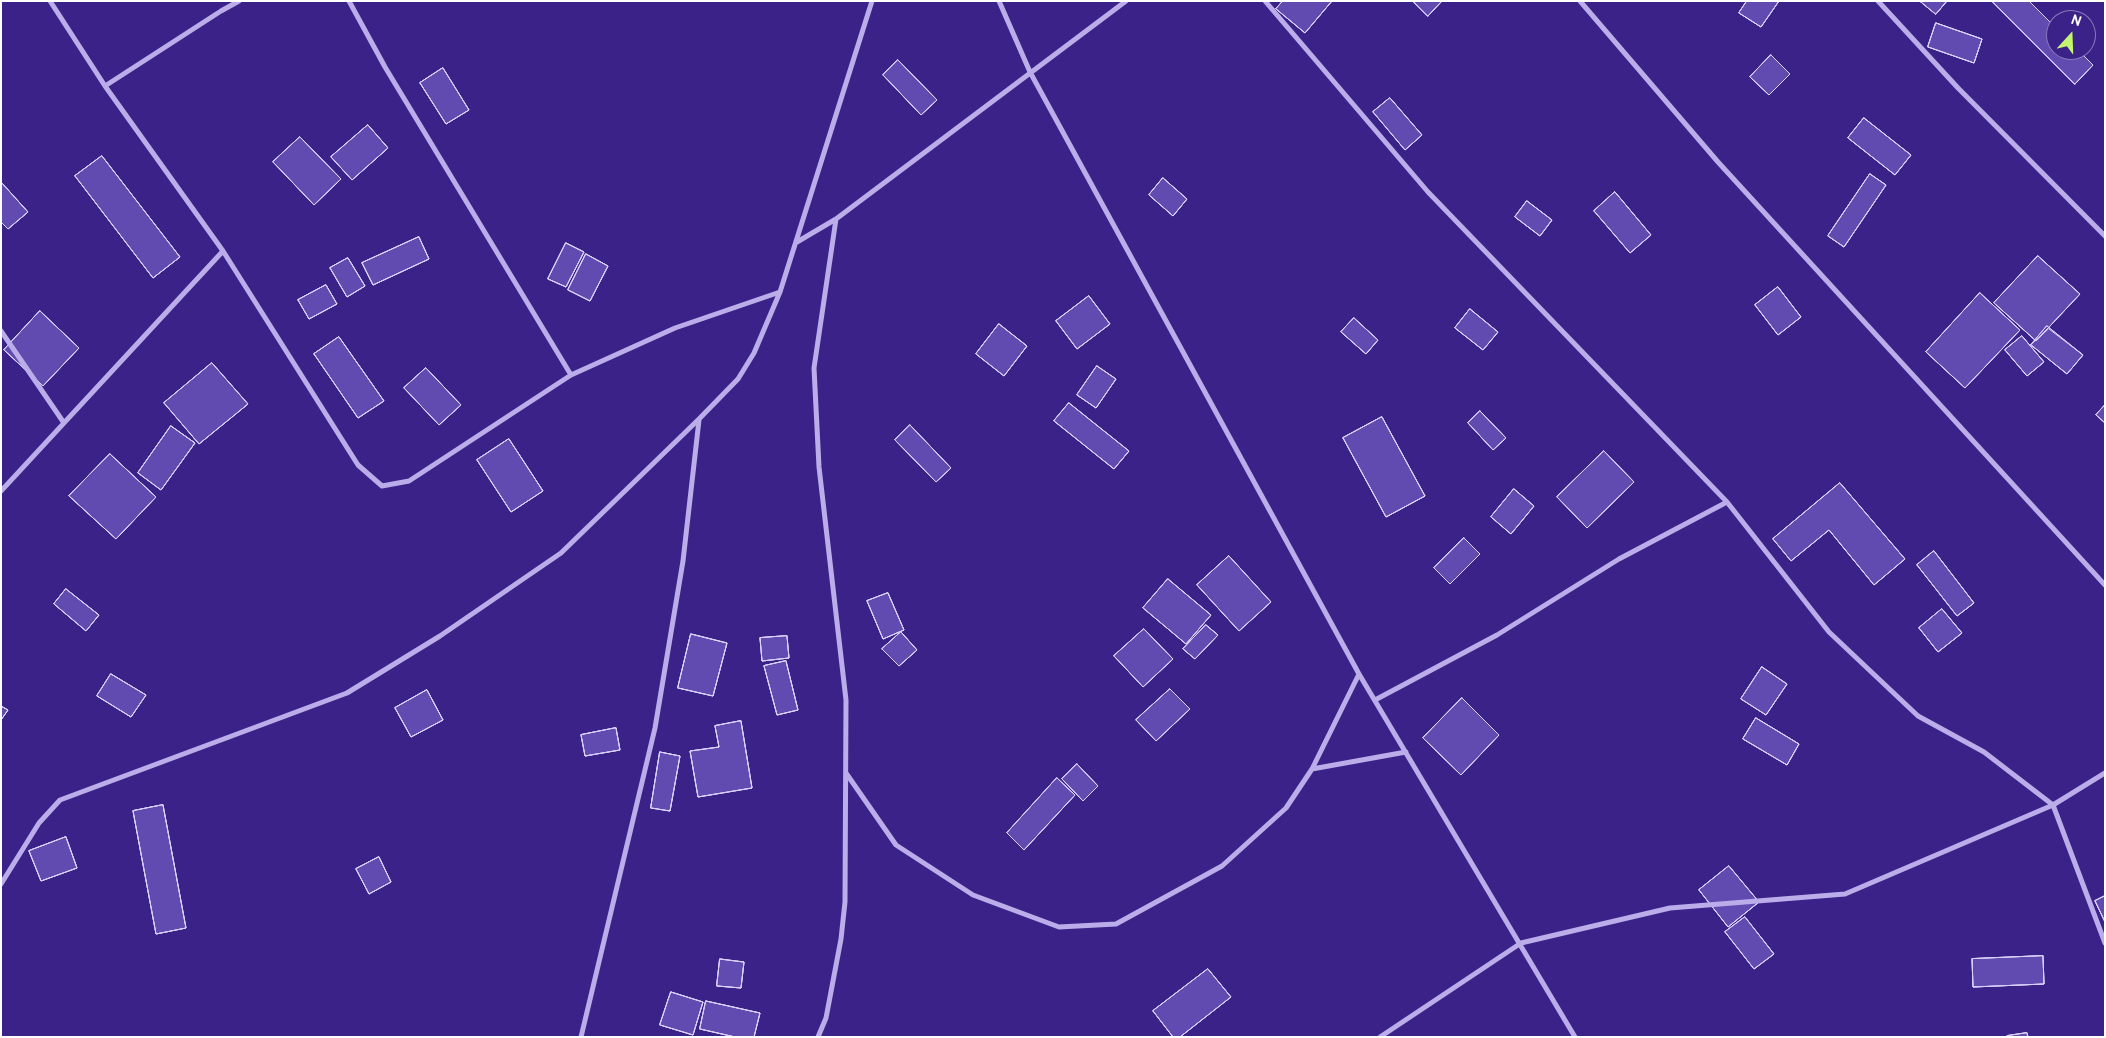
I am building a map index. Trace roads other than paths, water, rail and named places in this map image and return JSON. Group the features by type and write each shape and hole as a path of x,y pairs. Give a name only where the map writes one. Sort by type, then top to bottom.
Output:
{"street":[{"path":"50,1 105,86 223,251 358,465 382,486 409,481 571,375 675,328 780,292"},
{"path":"105,86 221,10 239,1"},
{"path":"348,1 385,67 571,375"},
{"path":"1,884 39,823 60,800 347,693 440,636 561,553 699,419 738,379 754,353 780,292 872,1"},
{"path":"999,1 1030,72 1359,674 1521,943 1575,1037"},
{"path":"797,242 836,219 1126,1"},
{"path":"1265,1 1428,192 1727,502 1828,632 1918,716 1984,752 2053,805 2105,943"},
{"path":"1580,1 1718,162 2105,585"},
{"path":"1878,1 1958,88 2105,236"},
{"path":"818,1037 826,1018 841,939 845,902 846,700 819,468 814,368 836,219"},
{"path":"1,491 223,251"},
{"path":"1,331 64,424"},
{"path":"581,1037 655,728 683,561 699,419"},
{"path":"1375,700 1497,635 1619,559 1727,502"},
{"path":"845,772 896,845 973,895 1059,927 1116,924 1222,866 1286,808 1312,769 1359,674"},
{"path":"1312,769 1406,752"},
{"path":"1380,1037 1521,943 1670,908 1845,894 2053,805 2105,773"}]}
